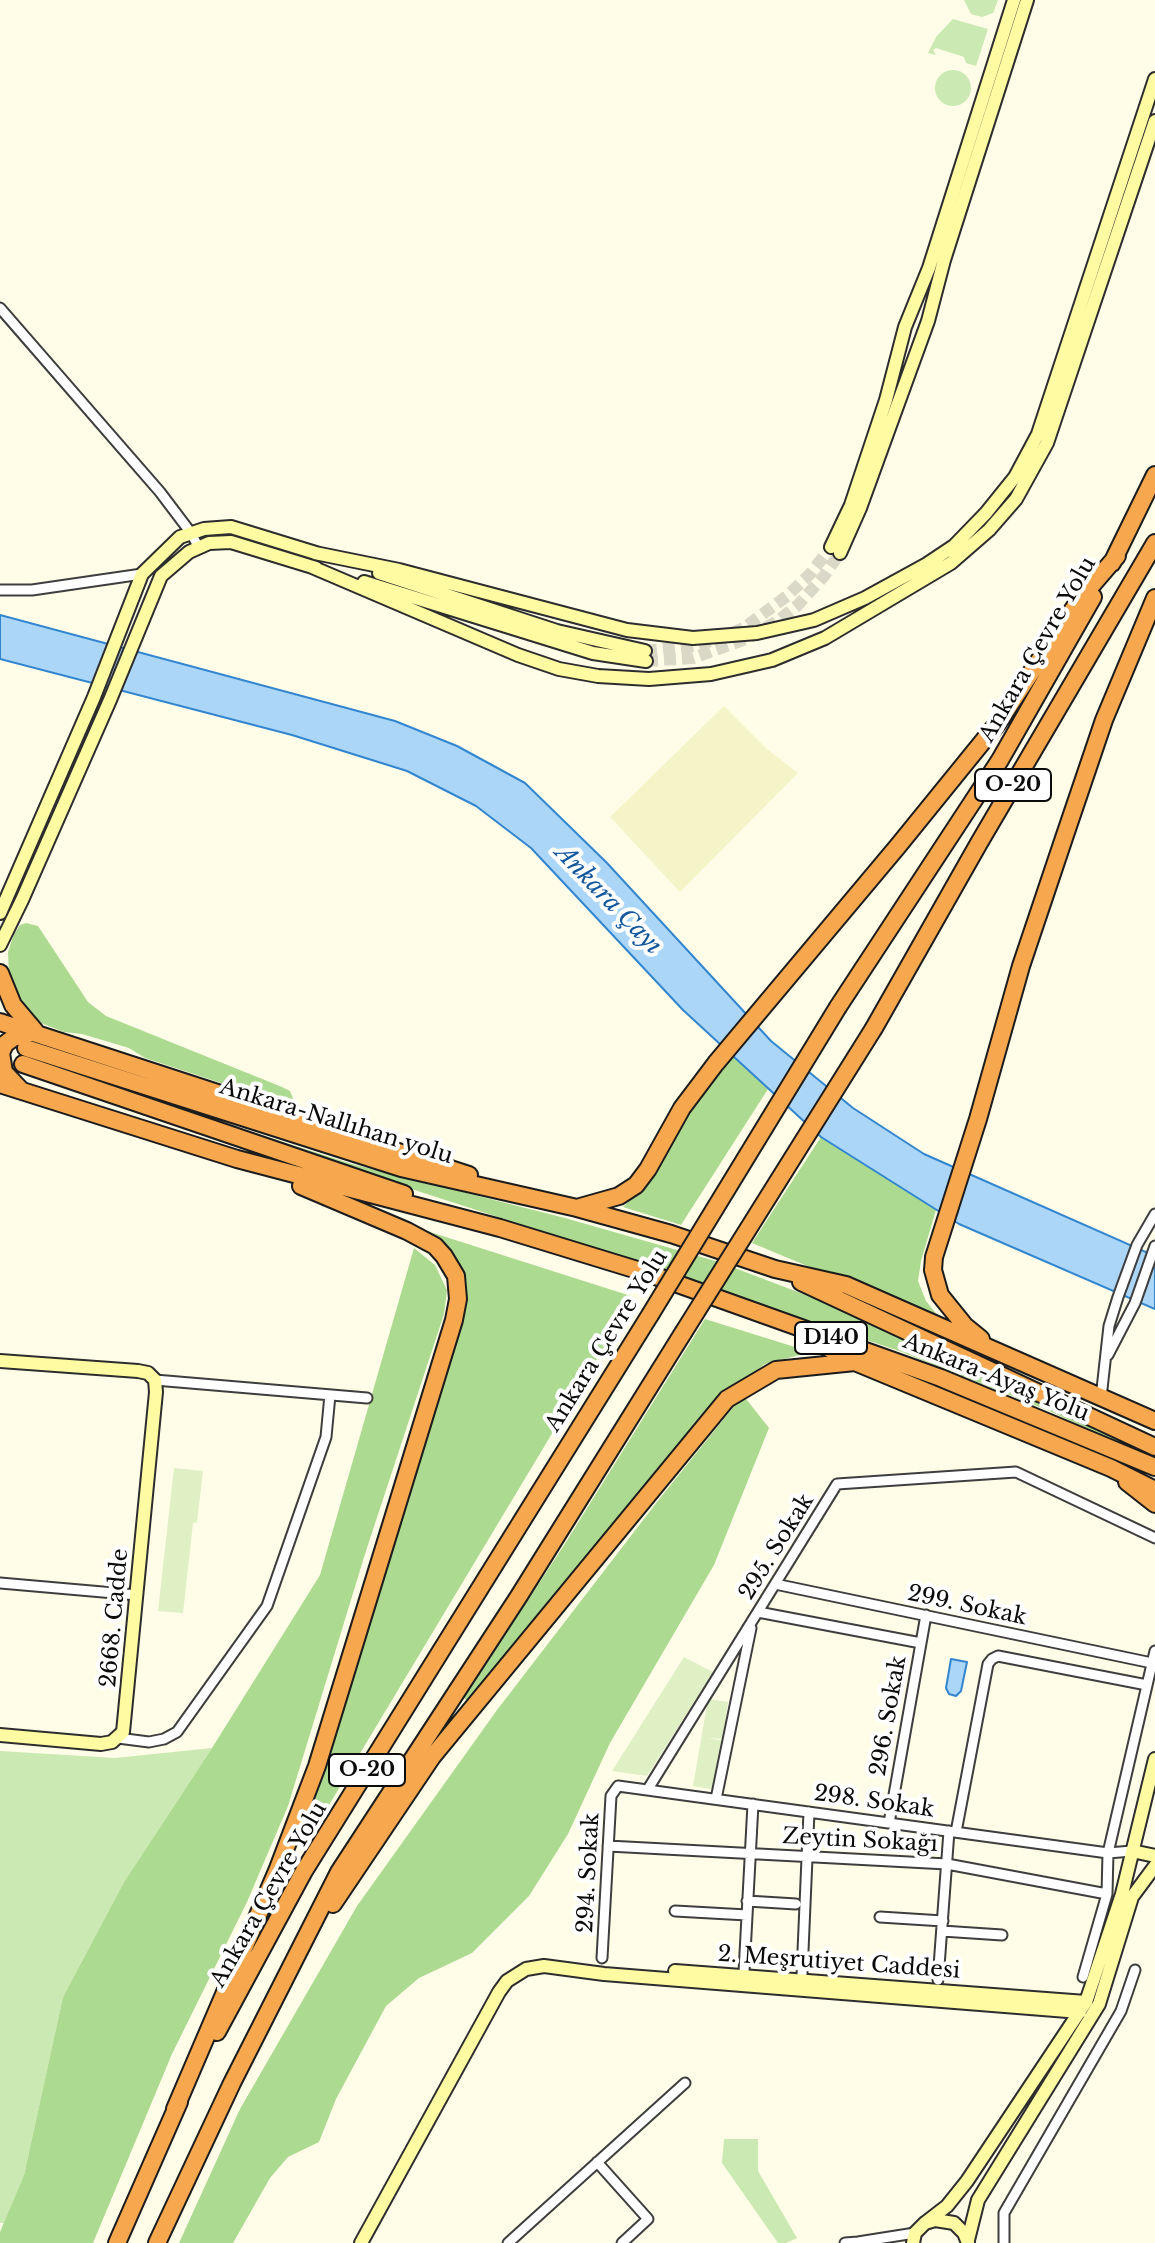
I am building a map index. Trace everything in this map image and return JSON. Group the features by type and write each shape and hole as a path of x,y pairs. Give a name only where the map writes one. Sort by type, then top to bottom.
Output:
{"highway":[{"name":"Ankara Çevre Yolu","path":"117,2243 175,2109 304,1871 838,1007 1000,760 1117,556 1155,475"},
{"name":"Ankara Çevre Yolu","path":"157,2243 232,2083 339,1872 519,1596 874,1028 1155,543"},
{"path":"577,1208 619,1196 636,1185 682,1108 716,1063 997,724 1080,599 1117,556"},
{"path":"994,1351 965,1326 940,1295 933,1270 1021,966 1104,720 1155,598"},
{"path":"0,973 13,1005 36,1032"},
{"path":"0,1022 429,1160 527,1196"},
{"path":"22,1090 4,1072 1,1053 5,1044 13,1038 36,1032"},
{"name":"Ankara-Nallıhan yolu","path":"500,1228 24,1056 401,1168 577,1208 671,1234 775,1269"},
{"path":"0,1084 237,1159 500,1228"},
{"path":"0,1096 22,1090"},
{"path":"175,2109 277,1871 317,1766 458,1299 456,1276 435,1246 407,1231 237,1159"},
{"name":"Ankara-Ayaş Yolu","path":"500,1228 751,1308 941,1378 1155,1467"},
{"path":"775,1269 846,1285 1155,1421"},
{"name":"Ankara-Ayaş Yolu","path":"775,1269 1155,1447"},
{"path":"751,1308 855,1362 1111,1468 1154,1493"},
{"path":"232,2083 340,1893 432,1757 699,1431 727,1399 776,1370 855,1362"}],"main road":[{"path":"1014,0 835,550 860,508 928,321 944,260 1027,0"},
{"path":"315,553 399,570 627,630 693,638 757,633 814,620 854,604 912,573 954,546 981,519 1006,490 1031,448 1049,404 1155,79"},
{"path":"312,567 518,655 559,669 598,676 649,679 711,674 772,660 825,638 951,563 989,530 1016,499 1047,443 1155,121"},
{"path":"910,314 915,327 924,326 928,321"},
{"path":"0,913 5,888 94,697 142,574 180,537 204,529 231,527 645,656 593,653 231,542 209,543 189,552 161,576 110,700 0,945"},
{"path":"5,888 22,900"},
{"path":"0,1361 138,1371 148,1373 155,1380"},
{"name":"2668. Cadde","path":"118,1738 125,1723 155,1380"},
{"path":"0,1735 101,1744 118,1738"},
{"path":"914,2238 967,2181 1083,2007 1122,1894 1155,1759"},
{"path":"1140,1815 1155,1818"},
{"path":"1132,1851 1155,1856"},
{"path":"968,2242 978,2200 1099,2004 1132,1897 1155,1866"},
{"name":"2. Meşrutiyet Caddesi","path":"361,2243 413,2143 507,1981 535,1966 604,1974 1083,2007"},
{"path":"925,2223 945,2220 954,2223 968,2242"}],"street":[{"path":"0,308 160,492 199,548"},
{"path":"0,590 32,590 142,574"},
{"path":"1101,1398 1109,1326 1137,1245 1155,1214"},
{"path":"1106,1358 1135,1303 1154,1248"},
{"path":"155,1380 367,1398"},
{"path":"118,1738 149,1742 177,1732 267,1606 326,1437 330,1395"},
{"name":"295. Sokak","path":"648,1789 837,1484 1016,1472 1155,1538"},
{"path":"0,1583 137,1595"},
{"name":"299. Sokak","path":"775,1584 1152,1663"},
{"name":"296. Sokak","path":"889,1823 926,1615"},
{"path":"716,1799 755,1616 921,1643"},
{"path":"1083,1977 1107,1894 1108,1853 1155,1651"},
{"path":"938,1980 952,1831 988,1664 998,1656 1147,1685"},
{"name":"298. Sokak","path":"613,1790 618,1786 648,1789 1108,1853 1132,1851"},
{"name":"294. Sokak","path":"602,1958 613,1790"},
{"path":"744,1972 753,1804"},
{"path":"802,1974 809,1812"},
{"name":"Zeytin Sokağı","path":"608,1846 947,1864 1107,1894"},
{"path":"747,1901 796,1904"},
{"path":"675,1911 747,1915"},
{"path":"880,1917 1002,1935"},
{"path":"1004,2243 1004,2213 1121,2011 1135,1970"},
{"path":"508,2243 685,2083"},
{"path":"597,2162 648,2219 622,2243"},
{"path":"845,2243 914,2238"}],"green space":[{"path":"964,0 998,0 993,13 982,17 971,14"},
{"path":"953,19 988,29 976,66 966,63 964,57 936,48 933,50 936,55 928,53 936,37"},
{"path":"953,70 965,76 971,88 965,100 953,106 941,100 935,88 941,76"},
{"path":"724,706 767,749 798,773 680,892 610,817"},
{"path":"20,925 38,926 88,1002 106,1016 282,1087 290,1091 294,1101 282,1103 145,1058 129,1048 41,1023 14,993 9,977 8,952 14,934"},
{"path":"730,1054 768,1089 681,1225 623,1207 643,1188 660,1165 683,1120"},
{"path":"24,1059 352,1164 565,1218 719,1262 824,1302 1155,1455 1155,1460 1047,1410 902,1352 649,1266 23,1063"},
{"path":"821,1137 936,1210 918,1281 926,1301 944,1323 752,1243"},
{"path":"427,1231 634,1297 311,1835 301,1830 467,1299 461,1278 426,1234"},
{"path":"414,1248 435,1265 447,1290 444,1314 365,1554 288,1806 247,1902 172,2054 93,2243 0,2243 0,2232 24,2175 63,1997 124,1882 320,1575"},
{"path":"705,1319 811,1352 765,1364 734,1387 472,1705 464,1698"},
{"path":"743,1395 769,1428 714,1565 610,1743 568,1834 529,1896 472,1953 419,1978 386,2006 336,2099 319,2142 288,2157 270,2178 233,2243 179,2243 240,2109 357,1906 497,1710"},
{"path":"174,1468 203,1471 197,1522 193,1523 183,1613 158,1611"},
{"path":"684,1657 713,1672 647,1776 612,1771"},
{"path":"708,1699 728,1702 723,1739 708,1738 724,1741 716,1790 693,1786"},
{"path":"212,1748 124,1882 63,1997 24,2175 4,2223 0,2223 0,1751 115,1758"},
{"path":"724,2139 758,2139 758,2171 797,2238 778,2243 722,2163"}],"water":[{"name":"Ankara Çayı","path":"0,615 395,721 457,746 525,783 607,863 771,1041 853,1108 924,1154 1155,1256 1155,1309 959,1224 821,1137 683,1010 531,848 476,806 407,771 292,735 0,659"},
{"path":"951,1659 967,1662 961,1691 956,1696 949,1694 946,1688"}],"tunnel":[{"path":"732,633 744,628 787,596 810,574 831,547"},
{"path":"646,661 693,658 746,639 798,605 840,553"},
{"path":"645,651 715,640"}]}
